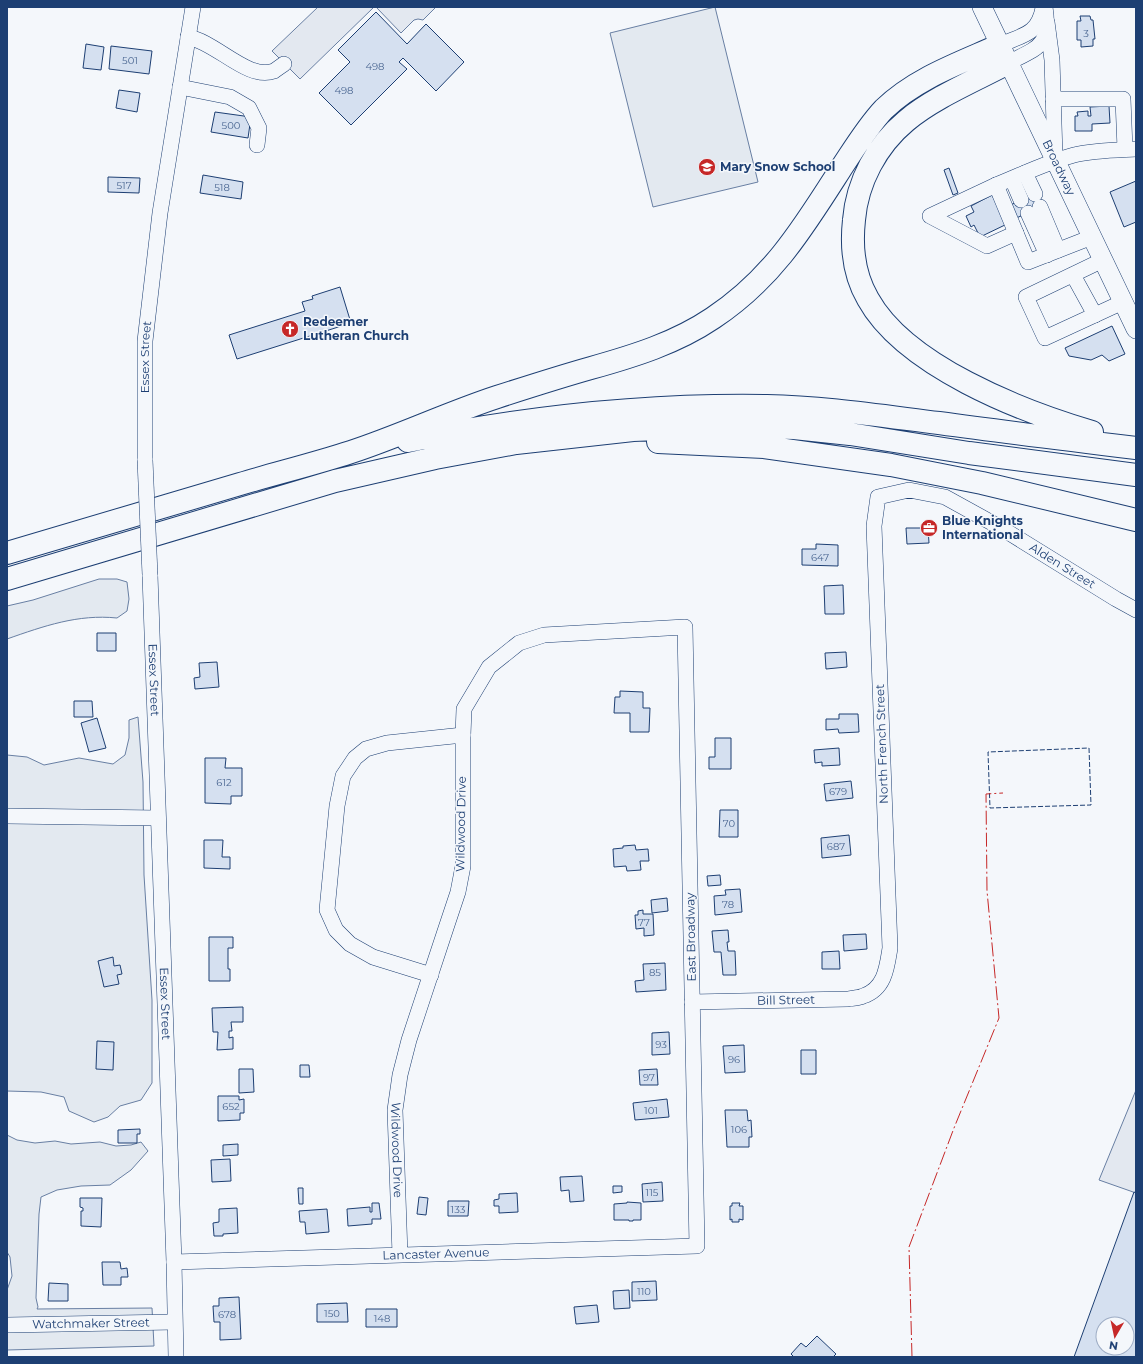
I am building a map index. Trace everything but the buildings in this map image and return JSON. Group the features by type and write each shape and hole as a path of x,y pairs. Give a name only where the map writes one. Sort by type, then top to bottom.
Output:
{"highway":[{"path":"1004,54 938,100 916,113 896,130 881,147 866,174 856,204 852,237 854,262 867,298 881,319 902,340 929,360 989,394 1042,416 1094,433 1113,445"},
{"path":"7,553 352,451 492,399 646,351 677,338 704,324 729,306 750,289 778,260 798,236 864,134 885,109 904,93 925,80 953,66 1004,54"},
{"path":"352,451 451,432 581,414 636,409 718,406 767,406 842,411 1136,448"},
{"path":"7,579 294,493 382,470 516,443 610,433 688,427 735,426 794,428 880,438 969,453 1136,475"},
{"path":"610,433 644,442 685,442 764,447 891,465 982,483 1136,520"}],"main road":[{"name":"Broadway","path":"982,7 1136,329"}],"street":[{"name":"Essex Street","path":"176,1357 174,1322 174,1262 145,460 145,340 160,213 193,7"},
{"path":"1004,54 1035,28 1045,12"},
{"path":"1045,12 1051,52 1055,161"},
{"path":"188,37 207,43 222,52 235,63 250,70 264,72 274,71 284,64"},
{"path":"180,86 230,97 249,108 259,128 257,145"},
{"path":"1016,233 987,246 930,216 996,185 1055,161 1088,152 1131,149 1123,99 1053,99"},
{"path":"1018,176 1053,252"},
{"path":"996,185 1028,262 1092,237"},
{"path":"1103,260 1026,298 1045,338 1123,302"},
{"path":"1074,274 1095,315"},
{"name":"Alden Street","path":"878,497 909,490 945,497 1003,529 1136,610"},
{"name":"North French Street","path":"877,988 887,971 890,948 874,526 878,497"},
{"name":"Wildwood Drive","path":"400,1255 395,1110 400,1075 409,1040 458,892 462,866 464,709 489,667 519,643 544,635 685,627"},
{"name":"East Broadway","path":"685,627 697,1246"},
{"path":"430,976 373,957 350,944 336,930 327,910 337,806 343,776 355,758 366,749 387,743 463,735"},
{"path":"7,816 158,818"},
{"name":"Bill Street","path":"692,1002 848,999 864,996 877,988"},
{"name":"Lancaster Avenue","path":"174,1262 697,1246"},
{"name":"Watchmaker Street","path":"7,1325 174,1322"}],"shaded area":[{"path":"318,7 374,7 300,79 272,51"},
{"path":"376,7 436,7 423,20 414,20 401,33"},
{"path":"715,7 758,182 653,207 610,33"},
{"path":"99,579 117,579 127,582 129,599 127,611 117,618 103,617 75,619 7,639 7,606 33,600"},
{"path":"138,717 143,782 144,875 152,1000 152,1083 141,1100 120,1106 108,1117 94,1122 69,1111 64,1097 41,1092 7,1091 7,755 27,757 44,765 79,758 113,764 125,755 129,738 129,720"},
{"path":"1136,1090 1136,1193 1099,1180"},
{"path":"7,1135 17,1140 35,1143 55,1141 71,1144 100,1142 116,1146 131,1145 141,1142 148,1151 131,1170 110,1185 81,1186 57,1190 41,1197 36,1298 37,1309 152,1308 154,1346 7,1350 7,1290 12,1276 10,1257 7,1252"}],"fence":[{"path":"1089,748 1091,805 990,808 988,752 1089,748"}],"power":[{"path":"912,1357 909,1247 954,1128 999,1018 987,891 986,794 1003,793"}],"place":[{"name":"Mary Snow School","path":"707,167"},
{"name":"Redeemer Lutheran Church","path":"290,329"},
{"name":"Blue Knights International","path":"929,528"}]}
